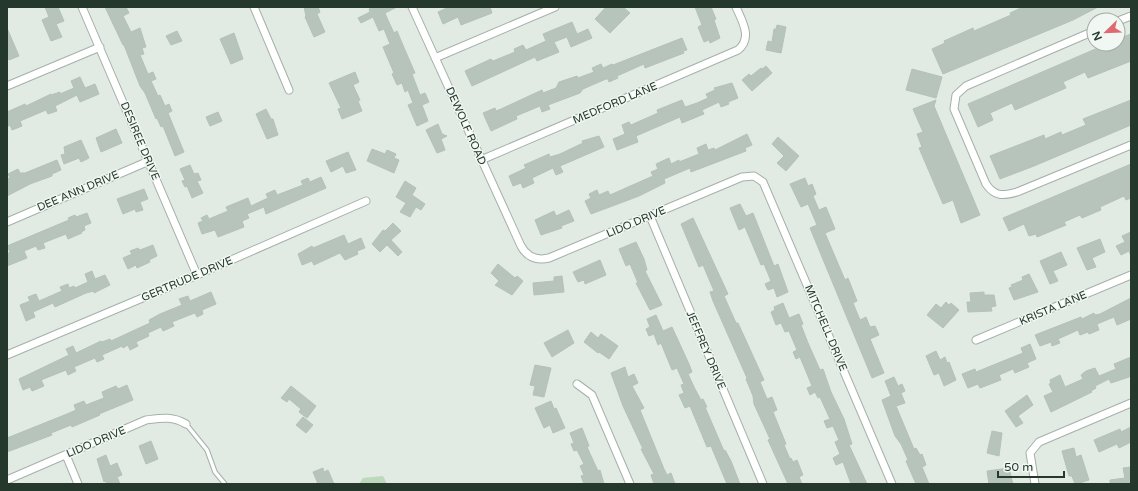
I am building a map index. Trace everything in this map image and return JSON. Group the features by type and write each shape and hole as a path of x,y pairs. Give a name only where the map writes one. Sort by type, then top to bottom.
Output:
{"street":[{"name":"DESIREE DRIVE","path":"82,7 197,275"},
{"path":"254,7 289,90"},
{"name":"DEWOLF ROAD","path":"412,7 521,246"},
{"path":"435,58 555,7"},
{"name":"MEDFORD LANE","path":"481,160 735,52 741,48 745,42 745,29 736,7"},
{"path":"1086,34 966,86 956,95 953,102 954,110 986,184 991,191 997,194 1004,195 1017,192 1131,145"},
{"path":"7,86 100,47"},
{"name":"DEE ANN DRIVE","path":"7,222 149,161"},
{"name":"LIDO DRIVE","path":"521,246 529,256 544,259 742,177 754,176"},
{"name":"MITCHELL DRIVE","path":"754,176 760,179 766,187 892,484"},
{"name":"GERTRUDE DRIVE","path":"7,355 197,275 366,201"},
{"name":"JEFFREY DRIVE","path":"650,216 763,484"},
{"name":"KRISTA LANE","path":"976,340 1131,275"},
{"path":"577,384 592,395 630,484"},
{"path":"1035,484 1030,453 1039,442 1131,403"},
{"name":"LIDO DRIVE","path":"7,480 146,420 165,417 176,419 186,424"},
{"path":"66,455 78,484"}],"lane":[{"path":"186,424 207,450 215,472 225,484"}],"green space":[{"path":"383,476 387,484 359,484 363,478"}],"building":[{"path":"45,7 58,7 64,21 56,24 62,37 51,41 42,20 49,17"},
{"path":"105,7 126,7 129,13 123,16 131,32 140,28 146,47 142,48 144,54 140,55 148,74 153,72 156,79 151,81 158,96 160,95 165,106 169,104 172,111 168,113 184,152 175,156 163,126 161,127 157,118 156,119 145,93 140,86 124,45"},
{"path":"304,7 318,7 320,12 317,14 325,32 314,37 305,17"},
{"path":"374,7 397,7 385,13 394,33 397,31 415,73 412,74 420,95 425,93 429,102 422,105 428,121 417,126 408,105 413,103 408,90 405,92 402,83 397,85 392,74 394,73 383,47 390,44 384,29 379,31 373,17 361,23 358,18 370,12 369,9"},
{"path":"449,7 490,7 492,13 461,25 458,17 443,24 438,12"},
{"path":"606,7 623,7 630,13 610,33 595,19"},
{"path":"695,7 711,7 716,19 714,20 720,38 710,43 709,40 704,42 698,27 702,25"},
{"path":"1023,7 1098,7 1073,20 943,74 932,49 945,43 944,41 973,28 974,31 1011,15 1010,13"},
{"path":"572,22 577,34 588,29 592,38 571,47 567,37 554,42 559,52 537,61 535,57 472,86 465,71 491,59 493,61 515,52 514,49 523,45 526,50 546,41 543,34"},
{"path":"777,25 786,27 781,53 766,50 768,41 772,42 774,29 776,29"},
{"path":"7,28 19,56 9,60 7,56"},
{"path":"177,31 182,41 171,45 166,36"},
{"path":"234,33 243,59 231,64 220,39"},
{"path":"1131,34 1131,61 1088,78 1085,72 1063,82 1066,88 1015,110 1012,103 990,113 993,120 978,127 968,104 1088,52 1126,52 1126,36"},
{"path":"682,38 687,50 683,51 684,53 645,68 644,64 617,76 618,78 609,82 608,79 606,79 583,89 580,93 548,105 550,109 542,112 540,106 516,116 517,119 491,131 483,113 495,108 496,111 542,90 543,93 556,88 559,82 577,76 578,78 594,72 592,68 601,64 603,68 612,64 613,65"},
{"path":"766,66 772,73 752,91 742,80 749,74 751,76"},
{"path":"912,69 942,77 936,98 906,90"},
{"path":"355,72 359,82 353,85 360,100 358,101 362,111 342,119 338,109 341,108 329,83"},
{"path":"80,77 85,88 95,84 99,94 80,102 77,95 55,106 57,111 48,114 46,110 20,121 22,126 12,130 10,125 7,127 7,112 25,104 26,106 51,94 60,92 60,94 74,88 71,81"},
{"path":"732,83 738,98 728,102 729,104 721,107 719,102 702,110 704,114 682,123 680,117 636,136 638,142 617,150 613,139 625,134 622,125 629,122 631,125 658,113 657,110 682,100 685,107 697,103 708,98 706,94 715,90 714,88"},
{"path":"936,100 934,106 980,215 961,223 953,200 943,204 919,148 922,147 917,134 923,132 913,109"},
{"path":"1131,100 1131,125 1000,179 990,156 1044,135 1045,139 1061,132 1062,135 1086,125 1083,119"},
{"path":"266,109 271,119 273,119 278,135 267,139 256,114"},
{"path":"218,112 222,121 210,126 206,117"},
{"path":"438,124 442,134 447,136 441,139 445,150 437,153 426,130"},
{"path":"116,129 122,143 101,152 96,138"},
{"path":"747,134 752,145 745,148 746,151 691,172 690,168 664,179 665,183 639,196 591,214 585,201 591,198 589,194 597,190 599,195 608,191 610,195 653,176 651,172 658,169 656,164 669,158 671,164 679,160 679,162 699,154 697,148 706,144 708,150 714,148 715,150"},
{"path":"599,136 604,147 560,166 563,172 556,175 553,168 532,178 534,183 523,188 521,183 513,186 509,176 526,168 524,165 549,154 550,157 560,154 583,143 582,141"},
{"path":"778,137 799,156 786,171 777,163 784,156 772,144"},
{"path":"81,140 89,158 81,162 79,158 64,164 61,155 65,154 64,147"},
{"path":"372,149 385,154 387,150 396,154 394,158 399,160 394,173 367,161"},
{"path":"348,152 356,170 346,173 343,166 331,172 326,161"},
{"path":"57,160 61,170 52,174 52,176 30,184 7,196 7,179 10,178 8,174 18,169 20,173 25,173"},
{"path":"1131,164 1131,198 1126,200 1124,196 1100,207 1101,210 1082,218 1080,215 1064,222 1066,225 1037,237 1036,234 1029,236 1024,224 1009,231 1003,218"},
{"path":"190,165 194,174 198,173 201,180 197,181 203,193 192,198 187,186 185,187 182,181 185,180 180,169"},
{"path":"321,177 326,188 266,214 264,207 247,214 249,218 242,221 244,227 218,237 215,230 202,234 198,223 203,221 201,218 207,215 209,219 228,211 226,207 248,198 251,206 268,198 266,194 275,190 277,195 303,185 301,181 308,178 310,182"},
{"path":"805,178 808,186 812,184 816,194 813,196 819,210 826,207 835,229 825,233 845,280 848,278 857,301 853,303 860,320 866,317 870,327 875,326 879,335 870,339 884,373 872,378 810,228 817,225 808,204 801,207 790,184"},
{"path":"405,181 416,188 412,195 425,204 421,210 416,207 410,217 400,212 406,203 396,197"},
{"path":"144,189 148,199 140,202 143,210 136,212 135,209 123,214 117,199"},
{"path":"740,204 746,216 753,213 774,266 778,264 788,292 777,297 774,288 768,290 765,284 771,281 764,264 761,265 745,227 739,230 730,208"},
{"path":"569,210 574,221 561,226 562,228 541,235 535,220 554,211 556,216"},
{"path":"87,213 91,223 84,226 85,230 81,232 82,233 68,239 66,234 43,243 45,248 38,250 36,246 24,251 27,258 7,266 7,254 10,252 7,246 69,220 68,218 75,215 76,217"},
{"path":"693,218 728,294 724,296 764,380 760,382 767,399 772,397 777,410 773,412 786,444 784,445 790,459 791,458 793,462 797,460 803,475 799,477 802,484 788,484 768,440 770,439 754,404 753,396 746,379 747,378 713,301 710,292 714,291 703,265 699,267 681,224"},
{"path":"393,223 401,231 391,240 402,252 398,256 387,245 380,252 372,244 383,230 385,231"},
{"path":"1131,232 1131,256 1129,251 1121,255 1116,246 1125,242 1122,236"},
{"path":"344,235 348,244 361,238 365,248 357,251 358,254 345,260 340,253 314,265 312,261 302,265 298,254 312,246 313,248"},
{"path":"1100,239 1105,252 1092,258 1096,267 1087,270 1077,248"},
{"path":"636,242 644,259 647,270 645,271 662,305 650,310 636,283 638,283 630,264 626,266 619,249"},
{"path":"153,245 157,256 149,260 150,262 137,268 136,265 128,269 123,258 132,254 130,251 138,248 140,250"},
{"path":"1061,252 1067,265 1053,271 1058,281 1050,284 1040,261"},
{"path":"600,260 606,275 585,284 584,280 578,282 573,272"},
{"path":"498,264 515,278 517,276 523,281 512,295 495,285 499,281 491,273"},
{"path":"92,271 95,279 105,275 110,285 94,293 94,291 86,293 55,307 53,303 33,312 35,317 26,321 20,305 30,301 28,297 36,294 39,301 62,291 60,287 68,284 69,288 74,286 75,288 88,282 85,274"},
{"path":"1029,274 1038,292 1014,300 1009,288 1012,287 1011,285 1023,280 1022,277"},
{"path":"562,276 564,292 534,295 533,283 554,281 554,277"},
{"path":"211,292 216,304 202,310 203,314 197,317 195,313 172,322 174,326 163,331 161,327 148,333 149,336 136,342 138,346 130,350 128,345 123,348 122,346 102,355 104,359 97,362 95,358 74,367 76,371 68,375 66,370 41,380 44,386 32,391 30,387 23,390 19,379 69,355 66,349 73,346 76,353 101,341 110,339 111,341 150,323 149,320 160,314 182,305 179,299 188,296 190,301"},
{"path":"984,292 984,295 994,295 996,306 991,307 992,311 968,312 967,302 971,302 970,293"},
{"path":"1131,298 1131,319 1117,325 1114,317 1097,324 1099,330 1089,334 1088,332 1080,335 1078,330 1058,339 1060,343 1052,346 1051,342 1040,346 1035,335 1081,317 1082,319 1094,313 1095,315 1100,314"},
{"path":"946,302 949,305 951,303 959,310 943,328 927,315 936,304 941,308"},
{"path":"783,303 789,318 799,314 803,324 801,325 808,343 820,370 823,369 831,392 844,419 852,444 849,445 867,484 851,484 843,462 836,465 833,458 840,454 835,442 839,440 833,426 827,428 824,421 830,419 820,397 818,398 815,392 810,395 807,388 812,386 800,357 796,359 793,352 797,350 789,331 785,332 781,323 776,325 771,312 775,310 774,307"},
{"path":"656,315 663,331 672,327 692,372 688,374 701,400 703,399 707,407 705,407 724,451 725,450 731,461 740,484 727,484 711,446 707,447 690,406 685,408 679,395 684,393 681,385 684,384 677,368 672,370 661,343 658,345 654,334 649,336 646,329 650,327 647,319"},
{"path":"568,330 574,343 552,357 544,343"},
{"path":"591,332 598,338 601,334 618,346 609,359 599,352 598,353 584,342"},
{"path":"1030,344 1036,359 1027,363 1029,367 1015,373 1013,369 999,375 1001,380 980,388 978,384 968,388 962,374 975,369 976,372 1023,353 1021,348"},
{"path":"936,351 940,360 945,357 947,363 949,362 956,380 944,386 939,373 934,375 926,356"},
{"path":"1131,357 1131,375 1129,377 1111,383 1109,379 1095,386 1096,388 1091,391 1092,392 1051,412 1044,396 1053,392 1049,384 1051,383 1050,380 1060,375 1065,387 1083,379 1081,375 1086,371 1095,368 1099,376 1116,369 1114,364"},
{"path":"535,365 551,368 544,397 533,395 535,386 530,385"},
{"path":"625,367 628,377 634,374 638,383 632,386 644,408 640,410 664,469 667,475 671,473 675,484 654,484 651,475 654,474 641,449 643,449 623,406 611,373"},
{"path":"894,377 898,386 902,384 905,391 901,393 905,403 896,406 914,449 916,448 920,455 922,454 926,465 922,467 929,484 916,484 906,461 908,460 901,444 895,436 882,400 891,396 885,381"},
{"path":"127,385 133,400 72,427 71,425 51,433 52,435 7,452 7,438 76,410 74,405 84,401 86,405 104,398 102,392 116,386 118,389"},
{"path":"291,386 316,406 307,418 299,412 301,409 289,399 287,402 281,398"},
{"path":"1027,395 1033,405 1018,416 1023,423 1016,427 1005,411"},
{"path":"551,401 554,409 556,408 565,428 553,433 550,425 544,428 535,408"},
{"path":"303,417 313,425 306,433 296,425"},
{"path":"1131,427 1131,442 1119,448 1117,444 1099,452 1094,440 1120,429 1121,432"},
{"path":"582,428 589,446 587,447 598,471 600,470 604,484 584,484 581,476 584,475 580,466 584,464 577,450 574,451 571,444 574,443 570,433"},
{"path":"992,431 1002,433 999,456 987,453"},
{"path":"151,441 158,459 146,464 139,446"},
{"path":"1074,448 1076,457 1081,455 1089,480 1077,484 1075,484 1072,476 1069,476 1062,451"},
{"path":"106,455 110,466 117,463 122,475 117,477 120,484 107,484 106,481 104,482 97,459"},
{"path":"1131,467 1131,484 1110,484 1110,480 1125,478 1123,468"},
{"path":"323,468 324,472 328,470 334,484 318,484 313,472"},
{"path":"1009,468 1013,484 989,484 987,471"}]}
